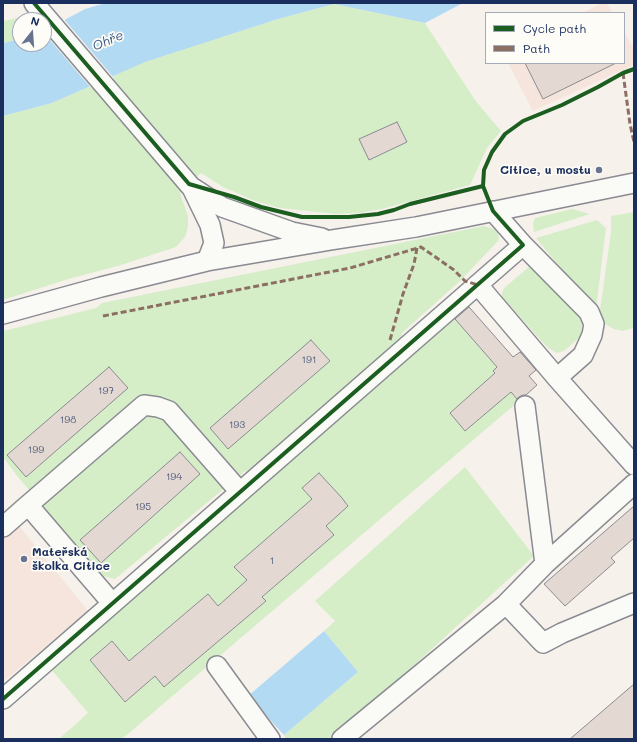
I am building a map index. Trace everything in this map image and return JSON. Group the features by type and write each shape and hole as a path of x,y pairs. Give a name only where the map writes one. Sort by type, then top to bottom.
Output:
{"street":[{"path":"34,3 191,186 210,225 214,243 207,261"},
{"path":"3,314 207,261 416,227 634,183"},
{"path":"191,186 222,207 292,232 331,240"},
{"path":"493,211 523,245 589,312 594,324 592,335 582,355 557,378"},
{"path":"3,698 523,245"},
{"path":"478,285 557,378 634,465"},
{"path":"3,527 144,405 158,407 169,411 240,492"},
{"path":"525,406 545,564"},
{"path":"342,739 506,604 545,564 634,484"},
{"path":"28,505 112,603"},
{"path":"506,604 543,643 634,603"},
{"path":"217,666 270,739"}],"shaded area":[{"path":"602,3 607,3 612,12 584,12"},
{"path":"625,34 634,49 634,65 533,111 509,64 625,64"},
{"name":"Mateřská školka Citice","path":"3,506 88,611 3,682"}],"green space":[{"path":"334,4 425,23 475,100 501,131 487,148 470,185 382,209 359,213 336,214 280,208 255,201 223,187 201,173 180,193 188,216 188,227 185,237 176,247 3,300 3,116 52,103 144,62 278,19"},
{"path":"12,19 12,41 3,43 3,21"},
{"path":"572,209 590,214 534,232 533,223 535,218"},
{"path":"634,212 634,328 623,331 614,329 605,324 597,315 600,310 611,232 611,216"},
{"path":"597,220 606,228 596,309 584,297 536,238"},
{"path":"484,226 494,229 498,233 499,240 460,281 402,333 403,340 253,469 244,472 115,579 103,576 17,476 3,457 3,331 96,308 102,303"},
{"path":"530,266 537,269 582,321 581,336 564,351 557,353 548,348 502,297 504,288"},
{"path":"454,317 497,367 493,371 495,373 450,413 465,431 511,392 519,401 122,739 59,739 88,713 50,668","holes":["319,474 348,506 331,521 323,523 334,535 262,597 266,601 164,687 155,676 125,702 90,660 112,641 133,665 140,659 136,654 208,594 218,606 247,580 235,566 313,500 302,488"]},
{"path":"465,467 534,556 333,739 286,739 284,735 358,672 324,631 335,621 315,601"}],"water":[{"name":"Ohře","path":"106,3 463,3 425,23 334,4 278,19 145,62 52,103 3,116 3,43 12,41 12,52 52,52 52,27 85,9"},
{"path":"324,631 358,672 284,735 248,696"}],"pier":[{"path":"63,18 114,78 91,88 52,42 52,24"}],"building":[{"path":"526,64 614,64 543,99"},
{"path":"397,122 407,142 369,160 359,139"},
{"path":"469,307 513,357 520,352 536,370 529,376 537,385 526,395 523,395 517,399 511,392 465,431 450,413 495,373 493,371 497,367 455,319"},
{"path":"311,340 330,361 228,449 210,428"},
{"path":"109,367 128,388 26,477 7,455"},
{"path":"180,452 200,474 101,563 80,540"},
{"path":"319,473 348,506 326,526 334,535 262,597 266,601 164,687 155,676 125,702 90,660 112,641 129,661 208,594 218,606 247,580 234,567 312,499 302,488"},
{"path":"634,506 634,538 611,558 615,562 565,606 544,584"},
{"path":"634,684 634,739 570,739"}],"marked path":[{"path":"623,73 634,142"},
{"path":"103,316 350,268 421,247 454,270 465,281 478,285"},
{"path":"390,340 403,294 414,264 417,248"}],"cycle path":[{"path":"34,3 189,184 234,197 261,207 302,217 349,217 378,214 410,204 483,186"},
{"path":"3,699 523,245 493,211 483,186 484,170 492,152 505,134 523,121 562,105 623,73 634,69"}],"place":[{"name":"Citice, u mostu","path":"599,170"},
{"name":"Mateřská školka Citice","path":"24,559"}]}
